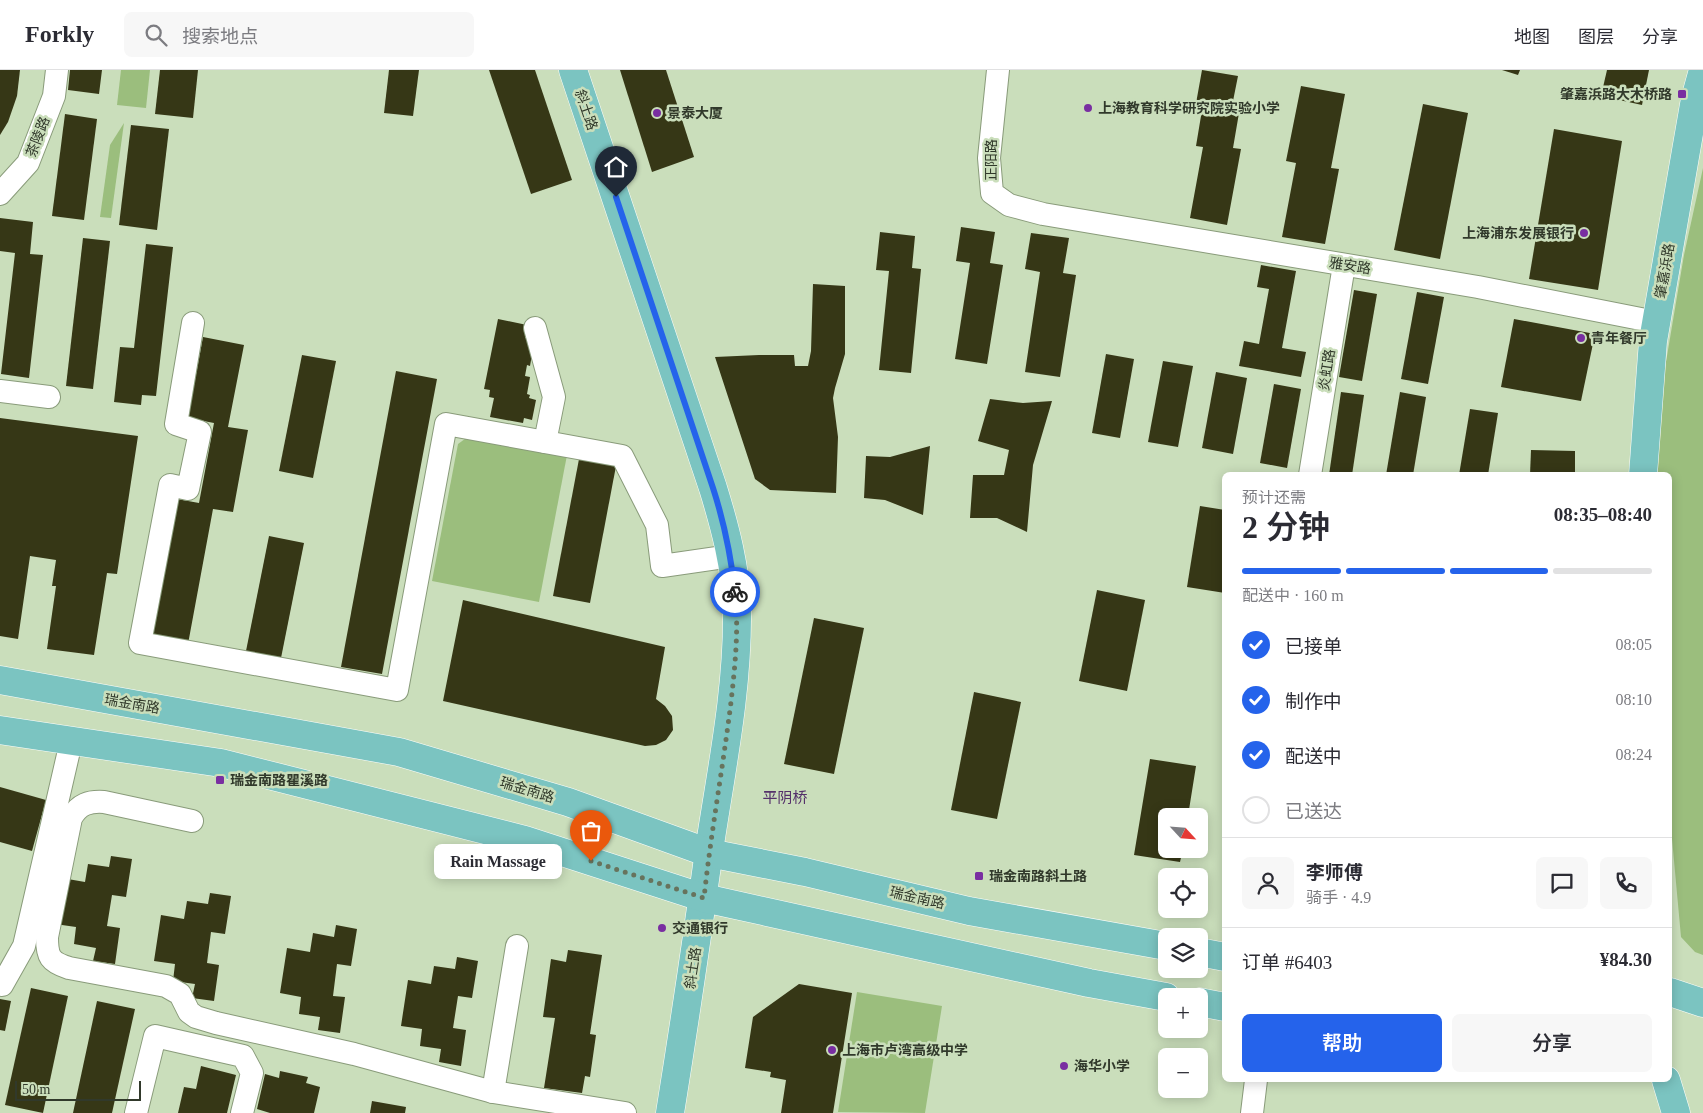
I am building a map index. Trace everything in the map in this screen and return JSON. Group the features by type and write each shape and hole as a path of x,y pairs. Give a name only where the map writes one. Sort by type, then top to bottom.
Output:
{"main road":[{"name":"斜土路","path":"573,70 724,524 731,556 737,608 735,662 727,737 670,1113"},
{"name":"肇嘉浜路","path":"1643,472 1653,340 1695,98 1703,70"},
{"name":"瑞金南路","path":"0,680 399,752 568,802 709,853 805,872 969,911 1158,945"},
{"path":"0,730 221,763 526,840 704,898 1089,983 1158,995"},
{"path":"1208,954 1222,956"},
{"path":"1672,993 1703,1003"},
{"path":"1208,1004 1222,1006"},
{"path":"1664,1082 1671,1113"},
{"path":"1665,1082 1676,1113"}],"street":[{"name":"茶陵路","path":"0,194 28,162 54,96 57,70"},
{"name":"正阳路","path":"998,70 989,158 992,193 1008,205 1043,214"},
{"name":"雅安路","path":"1043,214 1478,287 1656,322"},
{"name":"炎虹路","path":"1310,472 1344,265"},
{"path":"193,323 176,424 200,432 188,489 170,485 140,643 397,690 446,424 622,456 657,525 662,566 731,556"},
{"path":"535,328 554,398 545,442"},
{"path":"0,391 49,397"},
{"path":"2,985 24,946 72,742"},
{"path":"192,821 95,801 84,804 75,810 71,818 48,937 47,952 52,960 58,965 69,968 166,986 180,994 189,1012 203,1019 354,1054 493,1092 625,1113"},
{"path":"493,1092 517,946"},
{"path":"136,1113 155,1036 243,1056 252,1073 242,1113"},
{"path":"1252,1113 1256,1082"}],"green space":[{"path":"121,70 150,70 146,108 117,105"},
{"path":"124,123 111,218 100,217 110,145"},
{"path":"1703,168 1703,955 1695,952 1681,937 1672,839 1672,472 1651,472 1651,451 1684,255"},
{"path":"469,436 567,455 539,602 432,581 458,444"},
{"path":"857,992 942,1006 925,1113 838,1112"}],"building":[{"path":"0,70 20,70 17,96 8,122 0,135"},
{"path":"70,70 102,70 99,94 68,90"},
{"path":"160,70 198,70 193,118 155,114"},
{"path":"389,70 419,70 413,116 384,113"},
{"path":"489,70 535,70 572,180 531,194"},
{"name":"景泰大厦","path":"620,70 666,70 694,157 652,172"},
{"path":"1202,70 1238,76 1231,111 1239,113 1233,148 1241,149 1227,225 1190,218 1203,147 1196,146 1202,110 1195,109"},
{"path":"1502,70 1520,70 1518,75"},
{"path":"1607,70 1649,70 1642,105 1601,96"},
{"path":"1301,86 1345,94 1331,168 1339,169 1325,244 1282,237 1296,163 1286,161"},
{"path":"1423,104 1468,113 1440,259 1394,250"},
{"path":"65,114 97,119 84,220 52,216"},
{"path":"131,125 169,129 157,230 119,225"},
{"path":"1554,129 1622,141 1598,290 1529,279"},
{"path":"0,218 33,222 30,254 43,255 29,378 1,374 15,253 0,251"},
{"path":"961,227 995,232 990,263 1003,265 987,364 955,359 970,263 956,261"},
{"path":"880,232 915,236 912,268 921,269 911,373 879,370 889,271 876,270"},
{"path":"1031,233 1069,238 1063,273 1076,275 1060,377 1025,372 1040,272 1025,269"},
{"path":"83,238 110,241 93,389 66,386"},
{"path":"146,244 173,247 156,396 142,395 141,405 114,402 120,347 134,348"},
{"path":"1261,265 1296,271 1282,348 1306,352 1301,377 1239,366 1244,341 1259,344 1269,289 1257,287"},
{"path":"813,284 845,286 845,354 833,398 838,437 836,493 770,490 755,479 715,357 794,355 795,366 808,366 811,351"},
{"path":"1354,290 1377,294 1362,381 1339,377"},
{"path":"1417,292 1444,297 1428,384 1401,379"},
{"path":"498,319 527,325 525,338 532,339 533,349 530,366 527,365 525,376 530,377 527,394 530,395 529,398 536,400 532,420 524,418 523,423 490,417 494,398 489,397 490,390 484,389"},
{"path":"1514,319 1595,334 1581,401 1501,387"},
{"path":"203,337 244,345 228,427 248,430 233,512 213,509 188,644 151,637 177,499 199,503 214,423 188,418"},
{"path":"1106,354 1134,359 1120,438 1092,433"},
{"path":"302,355 336,361 313,478 279,471"},
{"path":"1163,361 1193,366 1178,447 1148,442"},
{"path":"396,371 437,379 382,674 341,667"},
{"path":"1216,372 1247,378 1233,454 1202,448"},
{"path":"1274,384 1301,389 1287,468 1260,463"},
{"path":"1341,392 1364,395 1352,472 1329,472"},
{"path":"1400,392 1426,397 1414,472 1387,472"},
{"path":"990,399 1023,403 1052,401 1033,465 1027,532 997,518 970,518 973,475 1004,475 1009,450 978,441"},
{"path":"1470,409 1498,413 1488,472 1460,472"},
{"path":"0,418 138,436 117,574 107,573 94,655 47,649 56,586 52,586 56,560 30,556 18,639 0,636"},
{"path":"930,446 923,515 885,500 864,498 866,456 890,457"},
{"path":"1531,450 1575,451 1575,472 1530,472"},
{"path":"579,459 616,466 590,603 553,596"},
{"path":"1200,506 1222,510 1222,593 1187,587"},
{"path":"269,536 304,543 281,658 246,651"},
{"path":"1097,590 1145,600 1127,691 1079,681"},
{"path":"463,600 665,647 656,699 665,706 672,716 673,730 666,740 656,745 645,746 443,701"},
{"path":"814,618 864,628 834,774 784,764"},
{"path":"974,692 1021,702 997,819 951,810"},
{"path":"1150,759 1196,766 1189,808 1158,808 1158,858 1181,858 1180,862 1134,855"},
{"path":"0,787 46,800 32,851 0,842"},
{"path":"111,856 132,859 126,897 112,895 107,926 120,928 115,964 93,961 96,948 74,944 76,927 55,924 62,878 85,882 88,864 109,867"},
{"path":"210,893 231,896 225,934 211,932 207,963 219,965 214,1001 192,998 195,984 173,981 175,964 154,961 161,915 184,919 187,901 208,904"},
{"path":"336,925 357,929 351,966 337,964 333,996 345,997 340,1033 318,1030 320,1017 299,1014 301,997 280,993 287,948 310,952 313,933 334,937"},
{"path":"568,950 602,955 590,1034 596,1035 590,1077 585,1076 582,1093 544,1088 555,1018 543,1017 551,959 566,962"},
{"path":"457,957 478,961 472,998 458,996 453,1028 466,1030 461,1066 439,1062 441,1049 420,1046 422,1029 401,1026 408,980 431,984 434,966 455,969"},
{"path":"799,984 852,993 833,1113 781,1113 786,1080 770,1077 771,1072 745,1068 753,1017"},
{"path":"31,988 68,996 43,1113 5,1105"},
{"path":"0,999 11,1001 5,1031 0,1030"},
{"path":"97,1001 135,1009 112,1113 73,1113"},
{"path":"201,1066 236,1075 227,1113 178,1113 184,1087 196,1089"},
{"path":"280,1071 308,1077 306,1083 320,1087 314,1113 270,1113 257,1109 265,1074 279,1078"},
{"path":"372,1101 406,1107 405,1113 370,1113"}],"way so far":[{"path":"591,861 704,898 727,737 735,662 737,608 735,592"}],"place":[{"name":"肇嘉浜路大木桥路","path":"1682,94"},
{"name":"上海教育科学研究院实验小学","path":"1088,108"},
{"name":"景泰大厦","path":"657,113"},
{"name":"上海浦东发展银行","path":"1584,233"},
{"name":"青年餐厅","path":"1581,338"},
{"name":"瑞金南路瞿溪路","path":"220,780"},
{"name":"Rain Massage","path":"591,861"},
{"name":"瑞金南路斜土路","path":"979,876"},
{"name":"交通银行","path":"662,928"},
{"name":"上海市卢湾高级中学","path":"832,1050"},
{"name":"海华小学","path":"1064,1066"}],"district":[{"name":"平阴桥","path":"785,798"}],"route":[{"path":"616,197 724,524 731,556 735,592"}]}
